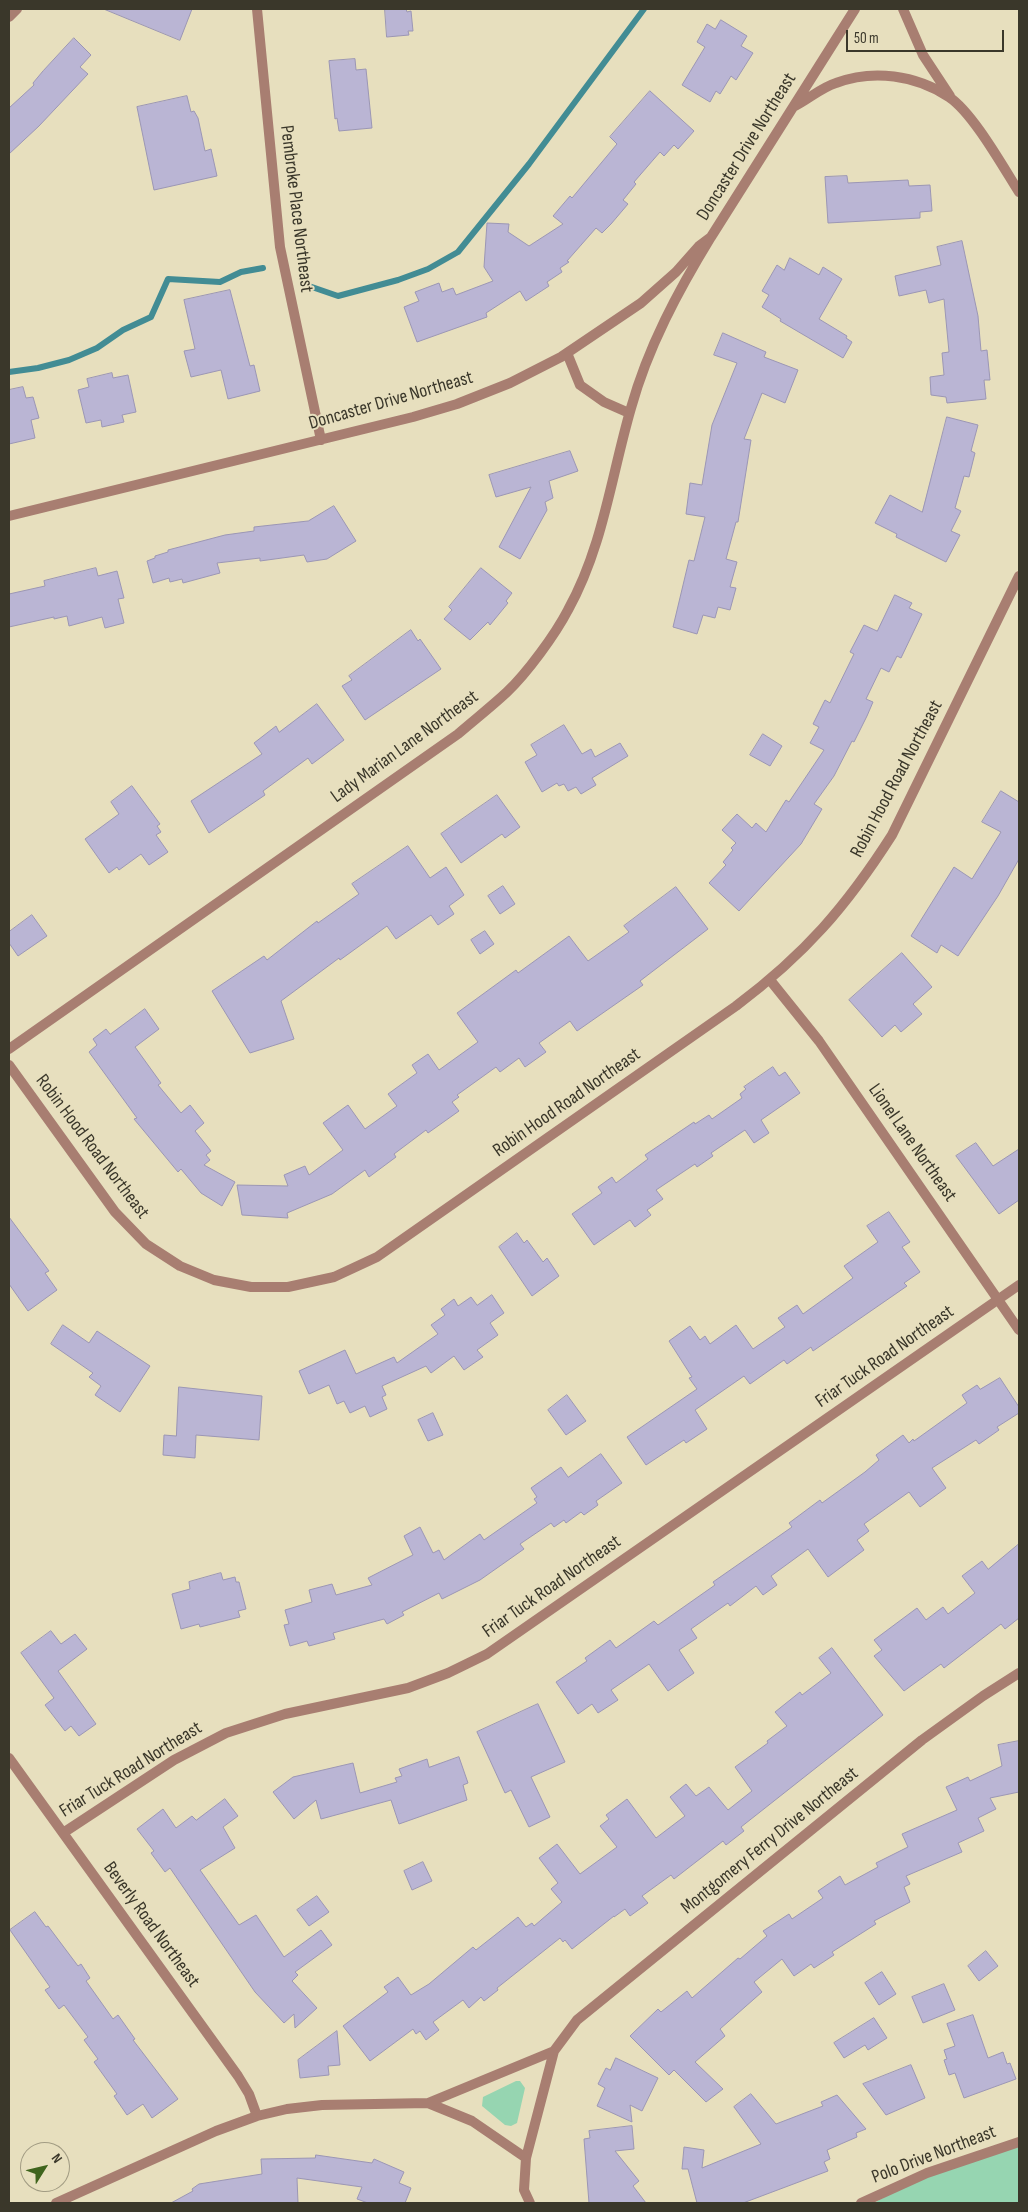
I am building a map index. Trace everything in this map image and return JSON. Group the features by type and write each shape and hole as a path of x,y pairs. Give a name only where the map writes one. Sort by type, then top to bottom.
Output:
{"street":[{"path":"9,17 17,9"},
{"name":"Pembroke Place Northeast","path":"257,9 280,247 321,440"},
{"name":"Doncaster Drive Northeast","path":"9,516 414,417 457,404 510,383 567,353 641,303 711,237 855,9"},
{"path":"903,9 923,55 950,97 968,116 988,144 1019,192"},
{"path":"793,107 835,83 854,77 874,75 912,80 950,97"},
{"name":"Lady Marian Lane Northeast","path":"9,1049 458,734 508,691 550,639 568,611 585,575 603,524 629,413 646,362 664,320 686,277 711,237"},
{"path":"567,353 580,385 604,402 629,413"},
{"name":"Robin Hood Road Northeast","path":"9,1065 115,1212 146,1244 180,1266 214,1280 251,1287 288,1287 334,1277 377,1257 736,1006 770,980 805,948 838,913 866,876 892,835 1019,576"},
{"name":"Lionel Lane Northeast","path":"770,980 819,1041 1019,1330"},
{"name":"Friar Tuck Road Northeast","path":"63,1833 174,1760 226,1733 284,1714 408,1688 448,1673 486,1654 1019,1285"},
{"name":"Montgomery Ferry Drive Northeast","path":"526,2158 554,2051 577,2020 922,1740 983,1696 1019,1673"},
{"name":"Beverly Road Northeast","path":"9,1758 238,2076 249,2094 258,2116"},
{"path":"56,2203 216,2131 258,2116 322,2105 428,2103 554,2051"},
{"path":"428,2103 472,2121 526,2158 524,2190 530,2203"},
{"name":"Polo Drive Northeast","path":"861,2203 927,2172 1019,2142"}],"green space":[{"path":"516,2081 520,2081 525,2088 517,2123 511,2126 505,2125 482,2106 483,2097"},
{"path":"1019,2146 1019,2203 874,2203 928,2172"}],"building":[{"path":"104,9 192,9 180,40"},
{"path":"385,9 406,9 407,12 411,11 413,31 408,31 409,35 387,37"},
{"path":"721,20 747,36 741,46 753,53 736,80 731,76 720,94 716,91 710,102 682,85 705,47 697,42 707,24 715,29"},
{"path":"74,38 91,55 80,67 88,74 39,126 9,154 9,108 34,85 33,83 43,71"},
{"path":"355,59 356,70 366,69 372,128 339,131 337,118 335,119 329,61"},
{"path":"650,91 694,131 678,149 674,145 664,156 660,152 634,182 636,184 623,200 628,204 611,224 602,233 596,228 567,261 569,262 560,268 562,272 547,282 549,286 526,301 520,291 486,313 487,317 417,342 404,307 419,301 415,292 439,283 442,292 453,288 456,295 493,281 484,267 487,223 509,224 508,232 529,246 563,224 553,216 570,196 572,198 617,144 610,137"},
{"path":"187,96 191,112 194,111 198,118 205,151 211,149 217,176 154,190 137,107"},
{"path":"847,176 848,183 908,180 909,186 930,185 932,211 920,212 920,218 828,223 825,177"},
{"path":"962,241 978,316 981,351 987,350 990,380 984,380 986,399 947,403 946,397 931,395 930,377 944,375 942,353 949,352 944,299 929,303 926,290 899,296 895,276 941,265 937,247"},
{"path":"790,258 819,275 823,267 842,279 819,319 847,336 846,338 852,342 843,358 780,321 781,319 762,307 769,295 762,291 777,265 784,270"},
{"path":"230,290 250,366 254,365 260,391 228,399 221,370 191,377 184,351 195,349 184,300"},
{"path":"723,333 766,352 764,357 798,370 785,403 762,393 744,439 751,440 738,522 736,522 726,559 737,562 730,587 736,588 730,610 718,607 715,618 703,615 697,634 673,627 689,560 694,561 705,517 686,514 690,483 702,485 712,425 737,363 714,355"},
{"path":"112,373 113,378 128,375 136,412 122,415 124,422 102,427 101,420 86,423 78,390 89,387 87,379"},
{"path":"23,387 26,398 33,397 39,418 31,420 35,438 9,444 9,390"},
{"path":"947,417 978,425 971,451 975,453 969,477 964,476 955,508 961,511 951,531 960,535 946,562 896,537 897,534 875,523 890,495 922,512"},
{"path":"570,451 578,471 549,481 553,498 545,502 547,510 520,559 499,547 531,487 496,497 489,475"},
{"path":"334,506 356,541 327,559 307,562 304,555 260,561 260,558 217,563 220,573 183,583 182,579 170,582 169,578 153,583 147,561 168,552 168,550 225,535 254,531 254,527 308,521"},
{"path":"96,568 98,576 117,571 124,598 118,599 124,623 105,628 102,617 69,626 67,616 9,627 9,594 45,586 44,581"},
{"path":"481,568 512,593 506,601 508,603 490,625 488,622 470,640 444,619 452,610 449,607"},
{"path":"895,595 912,603 909,608 922,614 901,658 897,656 889,672 881,668 866,699 873,702 867,716 834,776 814,804 822,809 801,844 739,911 709,883 726,865 723,862 736,843 722,830 737,814 752,828 756,823 766,832 786,800 789,802 824,750 810,743 819,727 813,724 825,700 830,703 854,654 850,652 864,625 877,631"},
{"path":"411,630 418,641 420,639 441,669 365,720 342,686 352,680 349,676"},
{"path":"317,704 344,740 312,764 308,758 263,791 265,795 209,833 191,801 262,754 254,743 276,726 279,732"},
{"path":"564,725 582,754 591,749 595,757 620,743 628,756 592,778 596,785 581,794 576,787 568,791 564,784 559,786 557,783 542,792 525,762 537,755 531,745"},
{"path":"763,734 782,746 770,766 750,755"},
{"path":"132,786 160,824 157,826 161,832 156,835 168,852 149,865 141,854 119,870 117,867 109,873 85,839 119,814 111,802"},
{"path":"1001,791 1019,802 1019,859 998,896 958,956 941,945 937,953 911,936 954,867 972,879 1001,832 982,822"},
{"path":"497,795 520,827 505,838 502,834 461,863 441,834"},
{"path":"408,846 430,878 446,867 464,895 449,906 454,914 438,925 431,915 396,939 387,926 340,960 339,958 281,1001 294,1039 250,1053 212,991 264,956 267,960 317,921 318,923 359,894 352,884"},
{"path":"503,886 515,904 500,914 488,896"},
{"path":"676,887 708,929 640,981 643,985 577,1031 570,1021 539,1043 546,1052 525,1067 519,1058 500,1072 496,1067 457,1095 459,1097 452,1102 459,1111 428,1133 426,1130 394,1154 396,1157 369,1177 365,1170 332,1194 287,1213 288,1218 242,1215 237,1185 288,1186 284,1175 305,1166 309,1175 343,1150 323,1123 348,1105 365,1129 397,1106 388,1094 417,1073 412,1065 428,1054 439,1070 478,1042 457,1013 516,970 518,973 569,936 588,961 629,932 624,926"},
{"path":"32,915 47,936 18,956 9,943 9,932"},
{"path":"485,931 494,944 480,954 471,940"},
{"path":"902,953 932,987 913,1004 922,1014 901,1032 895,1025 882,1037 849,1000"},
{"path":"145,1009 159,1029 135,1047 161,1083 158,1085 181,1113 190,1105 204,1123 195,1131 211,1151 206,1155 210,1160 204,1165 235,1182 222,1206 201,1193 181,1169 178,1172 134,1119 137,1118 89,1052 97,1045 93,1039 106,1029 110,1034"},
{"path":"773,1067 779,1076 785,1072 800,1093 761,1120 769,1133 754,1143 745,1130 711,1153 713,1156 697,1167 695,1164 656,1190 663,1199 647,1210 651,1215 635,1227 630,1220 594,1245 572,1214 602,1193 598,1187 612,1177 616,1183 648,1159 645,1155 694,1122 695,1124 709,1115 712,1119 742,1098 740,1094 746,1089 744,1087"},
{"path":"976,1143 993,1166 1019,1149 1019,1200 999,1214 956,1156"},
{"path":"889,1212 910,1242 902,1247 920,1272 904,1283 907,1286 813,1351 811,1347 787,1364 784,1360 750,1384 744,1376 695,1410 707,1429 686,1443 684,1440 646,1465 627,1437 697,1389 689,1378 692,1377 669,1341 690,1326 700,1340 705,1336 710,1344 736,1325 753,1349 785,1327 778,1318 797,1305 803,1314 853,1278 844,1266 878,1242 867,1226"},
{"path":"9,1217 49,1271 45,1273 57,1290 28,1311 9,1284"},
{"path":"517,1233 524,1243 527,1240 543,1262 547,1258 559,1276 532,1296 499,1247"},
{"path":"492,1295 504,1313 490,1323 498,1335 477,1350 483,1357 464,1370 454,1356 431,1373 426,1366 382,1386 386,1395 382,1397 387,1409 370,1417 365,1406 350,1413 344,1401 337,1404 329,1385 309,1394 299,1371 345,1350 356,1374 394,1357 397,1363 438,1334 431,1325 445,1315 441,1309 454,1299 458,1306 471,1297 477,1305"},
{"path":"63,1325 89,1343 97,1331 150,1366 120,1412 95,1395 101,1386 89,1377 93,1373 51,1344"},
{"path":"1000,1378 1019,1407 1019,1413 997,1427 999,1430 979,1444 976,1440 932,1468 946,1488 920,1507 909,1492 864,1524 869,1531 857,1540 864,1550 828,1577 808,1549 771,1576 777,1585 763,1595 756,1586 730,1606 728,1603 691,1629 697,1638 679,1650 694,1673 668,1691 649,1664 611,1690 618,1700 598,1713 592,1704 578,1714 556,1682 587,1661 585,1658 610,1640 616,1648 654,1621 658,1625 715,1585 713,1582 792,1527 789,1523 820,1500 822,1503 865,1472 879,1460 876,1455 903,1435 909,1443 913,1439 914,1441 967,1403 962,1395 977,1385 980,1389"},
{"path":"179,1387 262,1396 259,1440 196,1435 195,1458 163,1455 164,1435 176,1436"},
{"path":"567,1395 586,1421 566,1435 548,1410"},
{"path":"433,1413 443,1435 428,1441 418,1420"},
{"path":"601,1454 622,1483 596,1501 598,1505 584,1515 581,1512 566,1523 564,1520 554,1527 551,1523 520,1544 524,1549 480,1580 442,1599 439,1593 402,1612 404,1615 387,1624 384,1619 333,1633 335,1639 309,1646 307,1641 290,1646 284,1625 289,1624 285,1610 312,1602 309,1590 332,1584 336,1595 372,1585 368,1578 413,1555 404,1536 420,1527 433,1553 439,1550 444,1560 480,1534 484,1540 537,1503 534,1499 537,1497 531,1488 561,1467 568,1477"},
{"path":"1019,1544 1019,1618 1005,1629 1001,1624 944,1668 941,1664 904,1691 874,1656 882,1650 874,1640 917,1608 926,1620 943,1607 948,1614 975,1593 962,1576 982,1561 988,1569"},
{"path":"221,1573 223,1580 235,1577 236,1582 239,1582 246,1609 238,1611 240,1617 200,1627 199,1624 181,1629 172,1594 190,1589 189,1582"},
{"path":"51,1631 61,1644 75,1634 87,1649 58,1671 96,1724 79,1736 71,1726 65,1731 45,1705 54,1698 21,1653"},
{"path":"832,1648 883,1715 741,1827 744,1831 726,1845 723,1841 674,1879 671,1875 642,1896 648,1903 630,1916 625,1909 572,1949 565,1940 563,1942 560,1938 497,1988 498,1990 484,2001 481,1997 469,2008 463,2000 433,2022 439,2030 426,2040 420,2031 416,2034 413,2029 370,2061 343,2026 388,1992 384,1987 398,1977 411,1995 429,1984 473,1947 476,1950 518,1917 526,1927 532,1923 534,1926 562,1902 551,1889 558,1883 539,1858 557,1844 580,1874 617,1847 600,1826 609,1819 606,1815 627,1799 656,1838 685,1816 670,1797 686,1784 696,1796 709,1787 728,1810 752,1791 735,1767 768,1743 767,1741 787,1726 775,1712 800,1692 802,1695 831,1673 819,1658"},
{"path":"538,1704 565,1762 531,1777 550,1817 529,1827 511,1790 505,1793 477,1732"},
{"path":"1019,1741 1019,1792 990,1798 996,1809 978,1818 984,1831 958,1843 962,1852 906,1876 910,1884 904,1887 910,1902 874,1921 876,1924 832,1952 834,1955 814,1968 811,1964 794,1976 782,1959 754,1982 762,1992 720,2029 725,2036 695,2062 723,2089 706,2102 674,2070 669,2075 630,2036 658,2009 661,2012 687,1991 692,1998 738,1958 740,1959 767,1936 763,1931 789,1914 792,1919 823,1898 818,1891 840,1876 845,1885 878,1867 876,1863 908,1847 902,1834 957,1810 946,1787 968,1777 970,1781 1002,1766 998,1745"},
{"path":"459,1757 468,1783 463,1785 467,1800 399,1824 391,1800 321,1819 316,1800 294,1819 273,1792 293,1777 353,1763 360,1793 397,1782 395,1778 402,1776 399,1769 427,1759 429,1767"},
{"path":"225,1799 238,1816 223,1827 235,1848 200,1870 239,1925 256,1915 284,1957 321,1930 332,1945 295,1972 298,1975 292,1981 317,2008 295,2028 294,2014 284,2023 255,1992 170,1868 165,1872 151,1853 154,1851 137,1829 163,1809 176,1828 192,1816 196,1820"},
{"path":"423,1862 432,1881 412,1890 404,1871"},
{"path":"317,1896 329,1912 309,1926 297,1910"},
{"path":"35,1912 78,1966 81,1964 90,1978 86,1981 113,2019 118,2015 135,2039 133,2040 178,2099 152,2118 143,2104 127,2115 114,2096 117,2094 94,2062 98,2059 84,2040 88,2037 64,2005 59,2009 45,1990 50,1987 10,1930"},
{"path":"986,1951 998,1966 979,1981 968,1966"},
{"path":"882,1972 896,1994 879,2005 865,1983"},
{"path":"944,1984 955,2010 923,2023 912,1997"},
{"path":"973,2015 988,2058 1003,2052 1007,2064 1010,2063 1016,2079 964,2098 955,2073 949,2075 944,2060 947,2059 944,2050 955,2046 947,2024"},
{"path":"874,2018 887,2038 868,2050 865,2045 844,2058 834,2043"},
{"path":"337,2031 340,2065 328,2066 329,2075 300,2078 298,2060"},
{"path":"616,2058 658,2078 642,2111 630,2105 632,2122 597,2106 605,2088 598,2084 606,2068 610,2070"},
{"path":"911,2065 925,2098 886,2115 863,2084"},
{"path":"751,2094 776,2124 823,2106 821,2102 837,2095 866,2129 856,2133 857,2137 827,2150 830,2159 824,2162 828,2171 743,2203 697,2203 688,2169 682,2169 684,2147 704,2150 702,2168 761,2144 734,2107"},
{"path":"632,2126 634,2149 615,2151 639,2181 633,2186 646,2203 589,2203 584,2139 590,2138 589,2131"},
{"path":"316,2155 372,2163 374,2159 404,2172 399,2183 411,2188 405,2203 368,2203 357,2199 362,2187 297,2178 298,2203 171,2203 193,2191 192,2189 199,2184 262,2174 261,2159 315,2158"}],"waterway":[{"path":"309,286 338,296 398,280 428,269 458,252 529,164 644,9"},
{"path":"9,372 38,368 69,360 97,348 123,330 151,317 168,279 220,282 241,272 263,268"}]}
